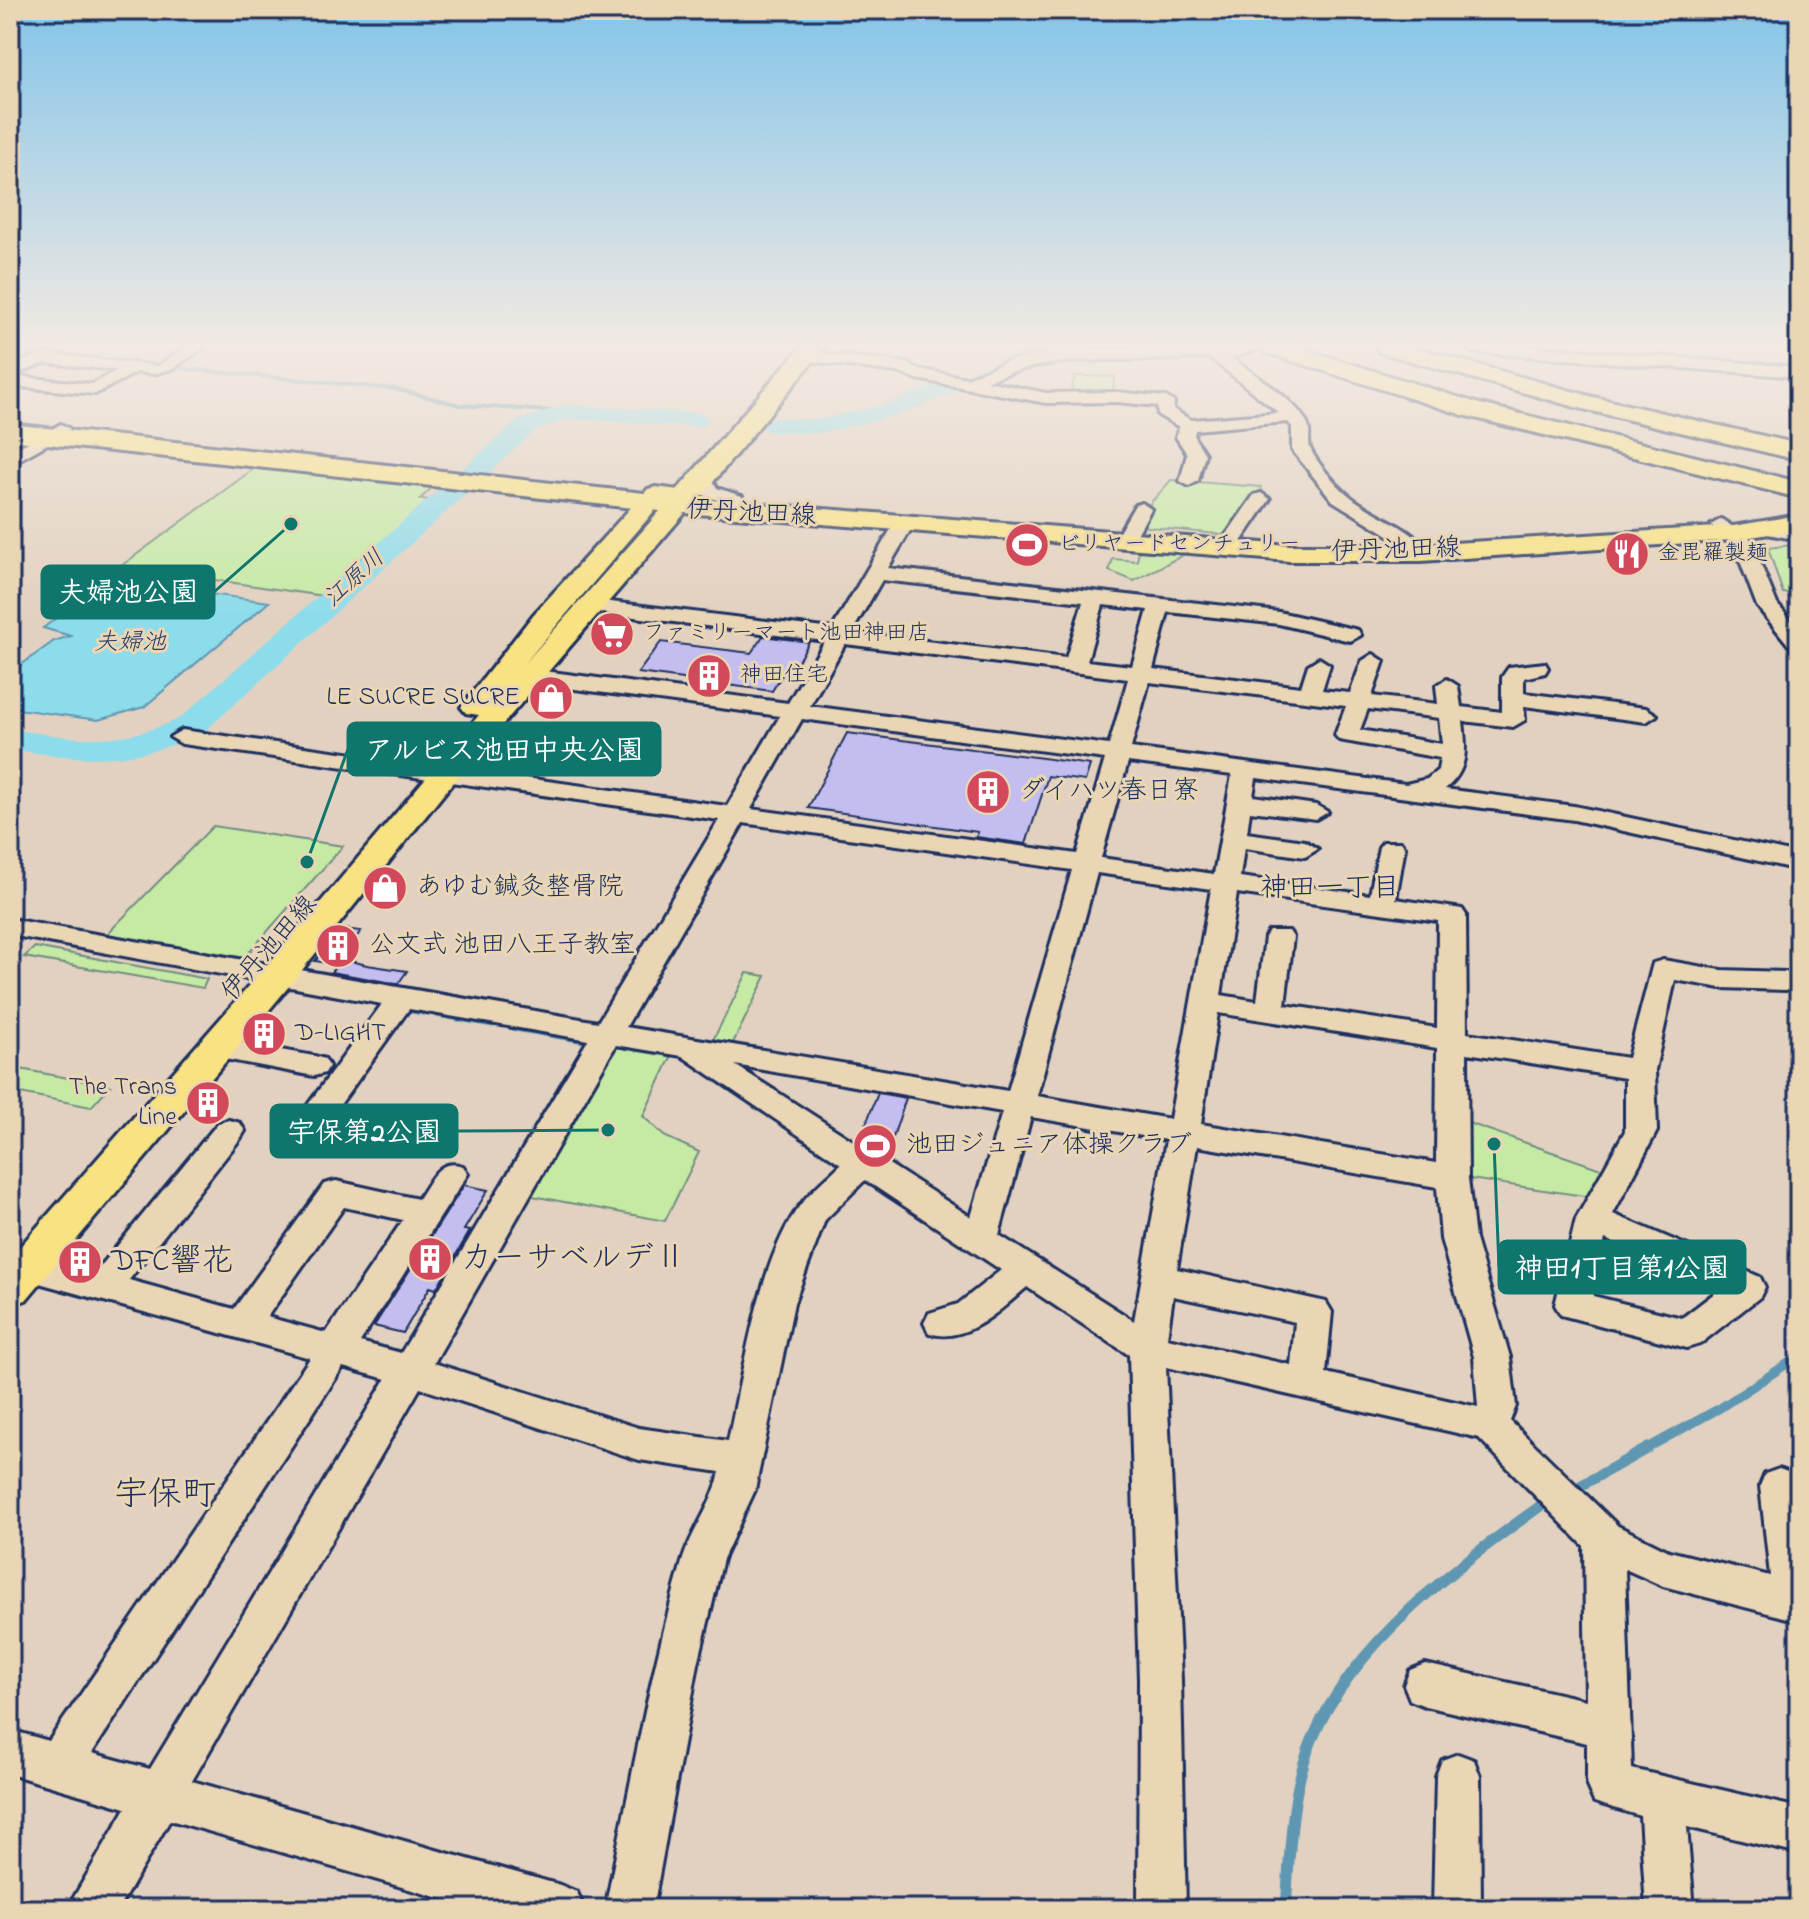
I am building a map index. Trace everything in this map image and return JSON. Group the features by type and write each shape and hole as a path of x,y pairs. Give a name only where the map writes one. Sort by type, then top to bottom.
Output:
{"highway":[{"path":"91,437 675,495"},
{"path":"675,495 728,437"},
{"path":"675,495 728,437"},
{"path":"1577,437 1799,490"},
{"path":"1596,437 1799,483"},
{"path":"1642,437 1799,473"},
{"path":"1691,437 1799,462"},
{"path":"1739,437 1799,450"},
{"path":"1744,437 1799,450"}],"main road":[{"name":"伊丹池田線","path":"675,495 1231,542 1417,549"},
{"name":"伊丹池田線","path":"675,495 904,524 1274,552 1417,549 1769,529 1799,522"},
{"name":"伊丹池田線","path":"517,675 594,606 675,495"},
{"name":"伊丹池田線","path":"15,1267 517,675 675,495"},
{"name":"伊丹池田線","path":"1727,529 1799,511"},
{"name":"伊丹池田線","path":"15,1267 215,1048 263,974"}],"street":[{"path":"10,460 49,437"},
{"path":"1185,437 1196,454 1189,481"},
{"path":"1300,437 1301,450 1340,497 1417,549"},
{"path":"1231,542 1261,499"},
{"path":"1128,534 1142,509"},
{"path":"91,1909 162,1794 904,524"},
{"path":"1727,529 1743,542 1767,606 1799,643"},
{"path":"1769,529 1799,534"},
{"path":"875,573 1298,620 1350,635"},
{"path":"1074,667 1095,598"},
{"path":"981,1240 1160,604"},
{"path":"594,606 1513,720 1513,677 1517,672 1537,668"},
{"path":"1373,661 1347,735 1453,753"},
{"path":"1309,695 1319,665"},
{"path":"517,675 1574,813 1799,862"},
{"path":"1406,790 1435,785 1450,773 1453,753 1447,686"},
{"path":"1513,698 1646,715"},
{"path":"182,737 1452,915 1452,1178 1458,1239 1492,1357 1497,1406 1490,1425"},
{"path":"1162,1909 1160,1680 1147,1348 1245,769"},
{"path":"1239,802 1316,812"},
{"path":"1232,839 1305,849"},
{"path":"1381,905 1392,847"},
{"path":"10,953 21,929 263,974 1452,1178"},
{"path":"1270,1012 1279,937"},
{"path":"1593,1219 1748,1287 1687,1334 1573,1305 1593,1219 1641,1131 1640,1070 1663,969 1721,979 1786,981"},
{"path":"295,1144 402,998"},
{"path":"1205,1002 1640,1070"},
{"path":"686,1047 1147,1348 1490,1425 1604,1539 1663,1568 1796,1601 1779,1486"},
{"path":"215,1048 314,1066"},
{"path":"104,1287 229,1131"},
{"path":"629,1909 675,1672 699,1573 736,1490 776,1303 795,1248 812,1213 862,1163"},
{"path":"58,1766 452,1174"},
{"path":"242,1325 336,1193 426,1213"},
{"path":"15,1267 104,1287 409,1370 639,1444 741,1459"},
{"path":"942,1323 970,1314 1026,1269"},
{"path":"1159,1279 1314,1312 1307,1384"},
{"path":"1604,1539 1610,1786 1799,1831"},
{"path":"1425,1685 1608,1726"},
{"path":"10,1752 560,1909"},
{"path":"1457,1909 1458,1776"},
{"path":"1662,1798 1670,1909"}],"green space":[{"path":"259,465 437,483 420,499 430,500 377,548 372,548 323,596 121,566"},
{"path":"1171,480 1261,487 1262,490 1227,535 1139,526 1151,510 1146,508"},
{"path":"1799,544 1799,595 1783,593 1768,548"},
{"path":"1139,551 1185,554 1134,581 1109,571 1113,559 1137,561"},
{"path":"213,826 343,846 243,959 105,936"},
{"path":"35,947 207,979 203,988 24,957"},
{"path":"747,973 766,976 731,1047 711,1044"},
{"path":"607,1046 672,1055 643,1116 664,1136 699,1152 665,1221 522,1194"},
{"path":"10,1067 110,1086 91,1107 10,1091"},
{"path":"1457,1119 1604,1170 1591,1197 1457,1177"}],"water":[{"name":"夫婦池","path":"107,580 269,602 144,707 98,720 10,708 10,673 54,641 71,636 43,628"}],"building":[{"path":"763,636 809,642 794,668 787,667 772,691 638,673 661,642 751,653"},
{"name":"ダイハツ春日寮","path":"847,733 1090,765 1085,781 1048,776 1026,844 976,837 978,832 808,808"},
{"name":"公文式 池田八王子教室","path":"341,929 361,931 335,964 315,961"},
{"path":"342,959 407,971 398,984 331,972"},
{"name":"池田ジュニア体操クラブ","path":"878,1093 906,1098 886,1158 859,1142"},
{"name":"カーサベルデⅡ","path":"464,1185 488,1190 464,1230 470,1231 436,1289 430,1287 403,1333 374,1326"}],"waterway":[{"name":"江原川","path":"10,739 82,749 123,749 167,737 192,725 514,437"},
{"path":"407,1009 423,1012"},
{"path":"437,1014 493,1024"},
{"path":"515,1028 596,1042"},
{"path":"1644,1450 1720,1408 1799,1356"},
{"path":"1573,1490 1648,1448"},
{"path":"1286,1909 1292,1823 1299,1780 1312,1740 1330,1704 1382,1637 1413,1607 1480,1551 1546,1502"}],"place":[{"name":"夫婦池公園","path":"291,524"},
{"name":"ビリヤードセンチュリー","path":"1027,545"},
{"name":"金毘羅製麺","path":"1627,554"},
{"name":"ファミリーマート池田神田店","path":"612,634"},
{"name":"神田住宅","path":"709,676"},
{"name":"LE SUCRE SUCRE","path":"551,698"},
{"name":"ダイハツ春日寮","path":"988,792"},
{"name":"アルビス池田中央公園","path":"307,862"},
{"name":"あゆむ鍼灸整骨院","path":"385,888"},
{"name":"公文式 池田八王子教室","path":"338,946"},
{"name":"D-LIGHT","path":"264,1034"},
{"name":"The Trans Line","path":"208,1103"},
{"name":"宇保第2公園","path":"608,1130"},
{"name":"神田1丁目第1公園","path":"1494,1144"},
{"name":"池田ジュニア体操クラブ","path":"875,1146"},
{"name":"カーサベルデⅡ","path":"430,1259"},
{"name":"DFC響花","path":"80,1262"}],"district":[{"name":"神田一丁目","path":"1330,889"},
{"name":"宇保町","path":"165,1496"}]}
